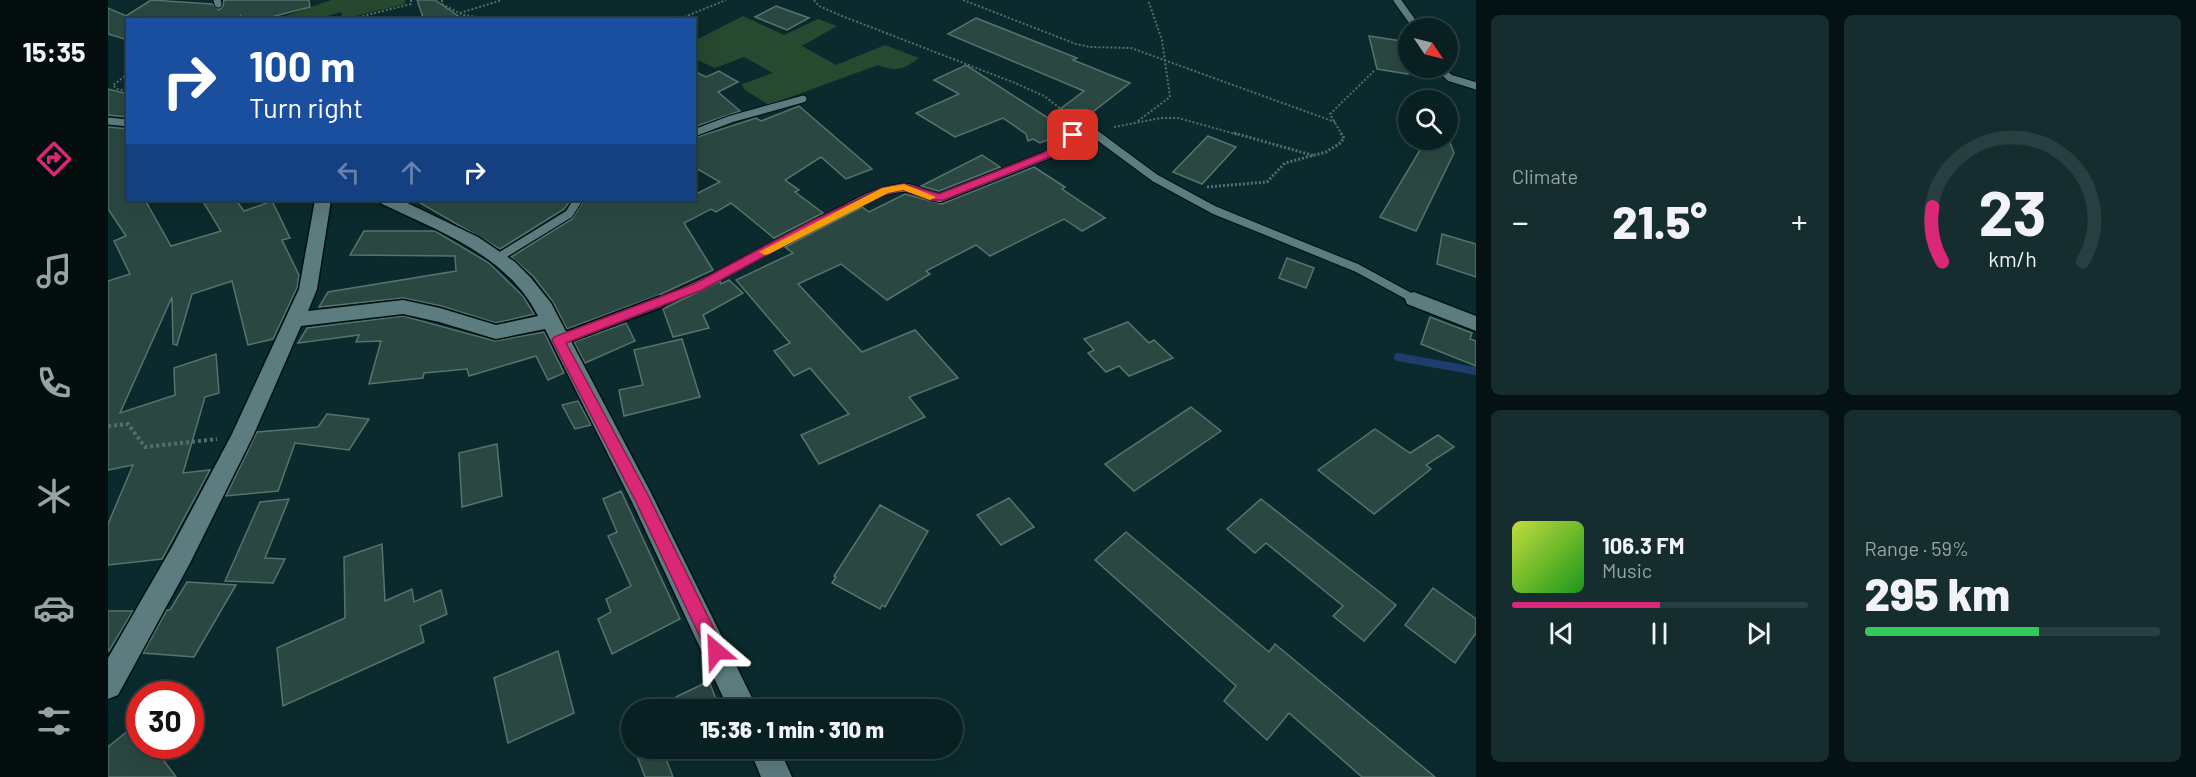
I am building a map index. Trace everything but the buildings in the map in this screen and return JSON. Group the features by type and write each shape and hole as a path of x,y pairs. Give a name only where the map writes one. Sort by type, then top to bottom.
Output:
{"street":[{"path":"108,685 181,555 242,436 308,289 320,227 322,201"},
{"path":"390,201 451,229 499,257 525,281 541,303 642,498 739,699"},
{"path":"1414,299 1476,324"},
{"path":"293,320 403,308 440,315 496,332 554,331"},
{"path":"768,759 777,777"}],"lane":[{"path":"1397,0 1410,18"},
{"path":"1451,78 1463,84 1476,86"},
{"path":"696,132 731,118 803,99"},
{"path":"108,121 126,123"},
{"path":"554,331 698,287 814,224 885,190 904,187 930,197 940,198 1047,155 1073,135 1092,132 1155,178 1193,199 1257,229 1295,241 1357,268 1414,299"},
{"path":"499,257 569,214 577,201"}],"path":[{"path":"355,18 411,4 411,0"},
{"path":"442,0 442,4 462,14 486,18"},
{"path":"455,18 502,0"},
{"path":"682,18 726,0"},
{"path":"814,0 819,6 842,16 1015,82 1044,96 1092,132 1161,118 1178,118 1315,156"},
{"path":"963,0 1076,44 1090,47 1131,48 1335,122"},
{"path":"1136,123 1170,97 1162,40 1148,0"},
{"path":"236,18 241,15"},
{"path":"1193,199 1204,187 1267,182 1286,161 1315,156 1341,145 1344,138 1330,114 1374,71"},
{"path":"126,75 113,85 117,89 126,91"},
{"path":"108,426 128,424 135,430 139,442 145,447 242,436"}],"green space":[{"path":"331,0 405,0 405,4 347,18 343,18 341,12 321,18 280,18"},
{"path":"743,16 784,35 818,19 837,26 802,46 836,65 885,45 919,58 900,69 878,65 769,105 745,90 742,84 773,73 744,57 715,68 696,59 696,38 698,39"}],"waterway":[{"path":"1398,357 1476,371"}],"slow traffic":[{"path":"765,252 814,224 885,190 904,187 930,197"}],"route":[{"path":"716,651 642,498 559,340 698,287 814,224 885,190 904,187 930,197 940,198 1047,155 1073,135"}]}
